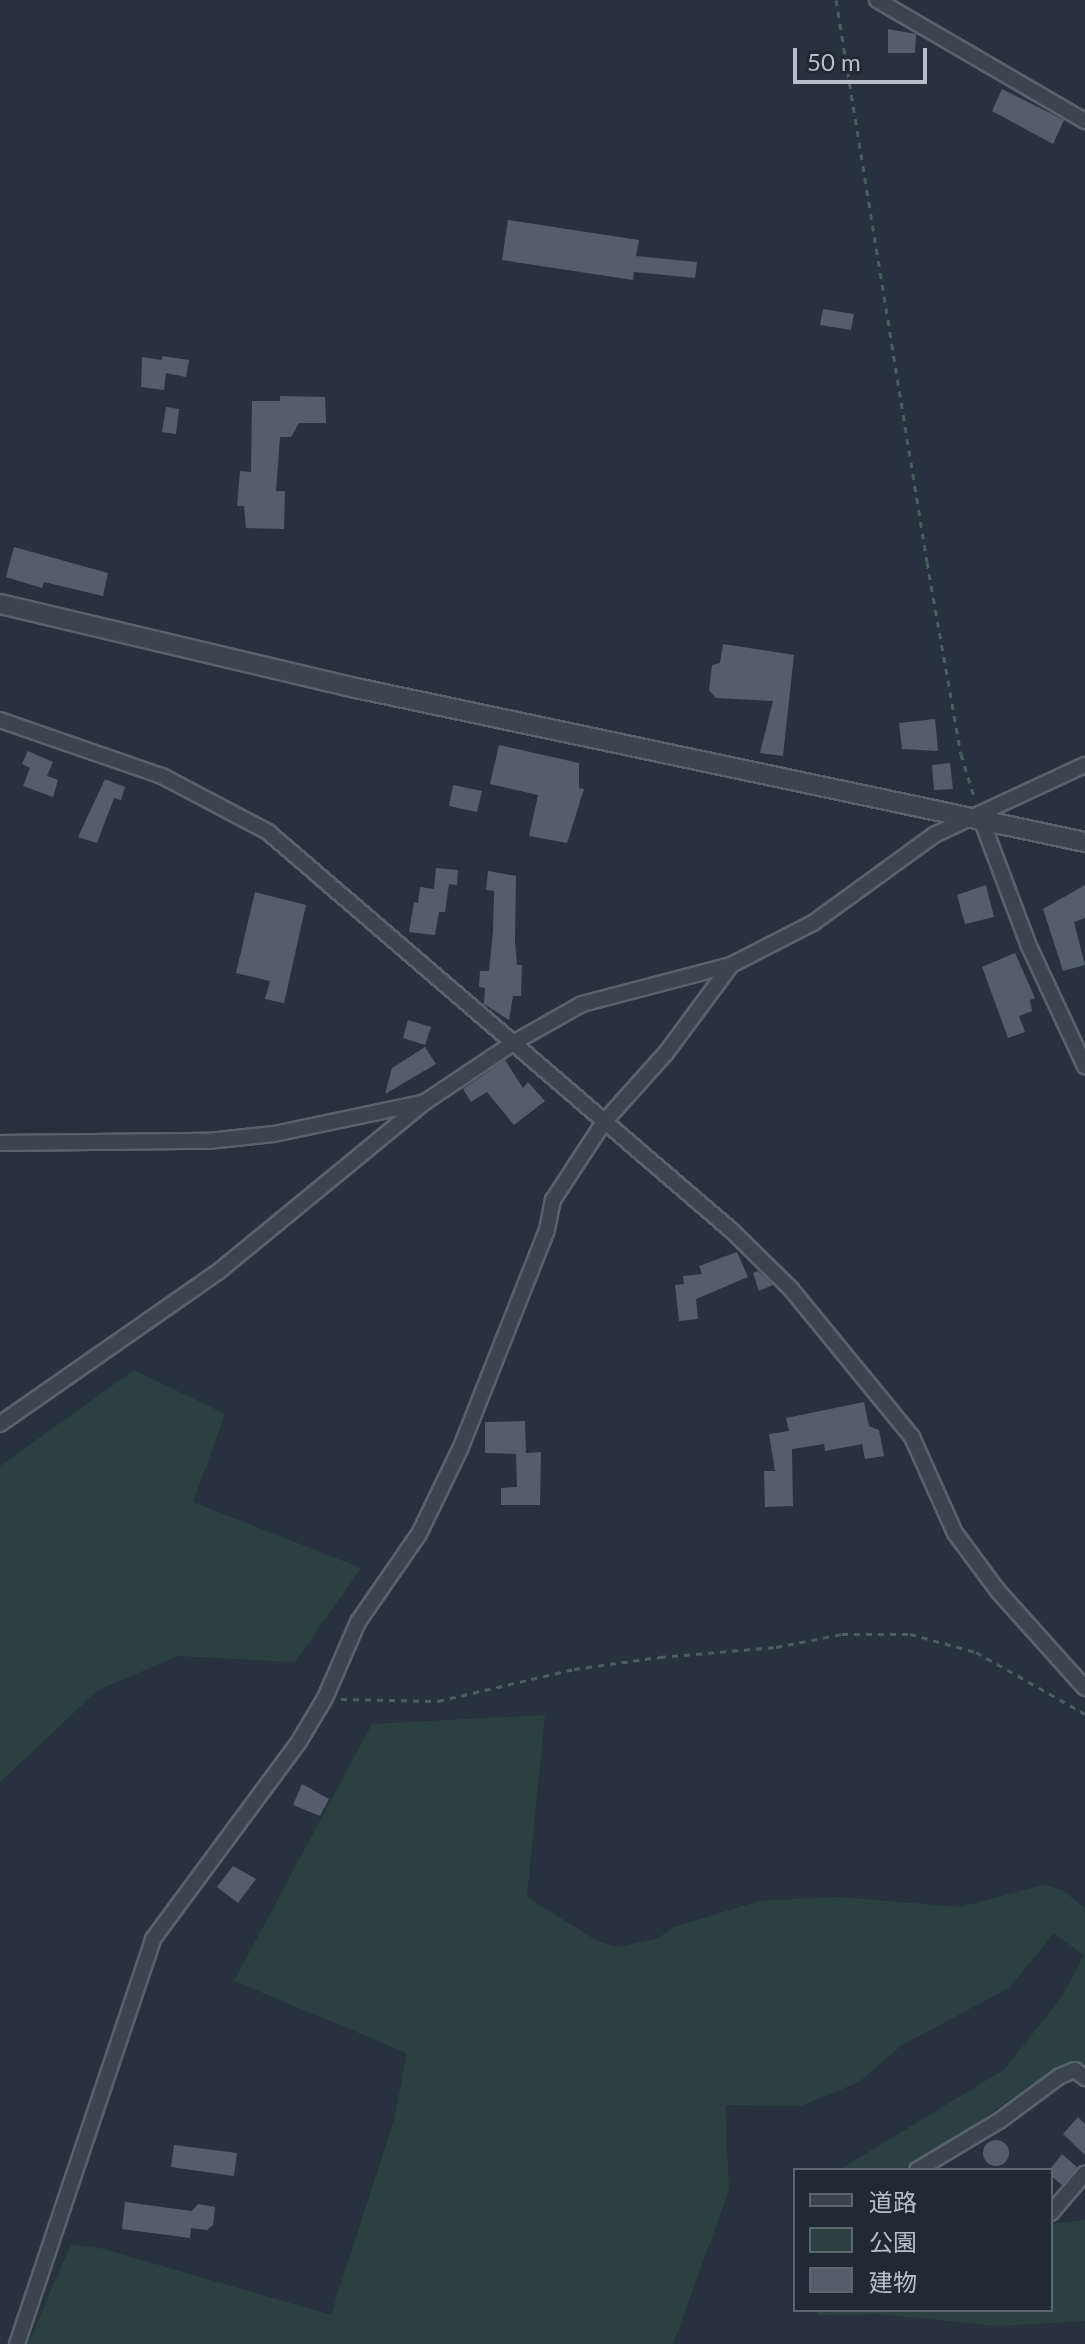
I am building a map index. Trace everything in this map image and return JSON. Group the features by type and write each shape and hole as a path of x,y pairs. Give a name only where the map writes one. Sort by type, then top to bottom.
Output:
{"street":[{"path":"877,0 1085,121"},
{"path":"0,604 356,688 980,816 1085,842"},
{"path":"0,720 162,776 268,832 412,951 513,1043 732,1231 791,1289 912,1437 955,1533 990,1580 1085,1688"},
{"path":"0,1424 218,1272 425,1102 513,1043 582,1004 731,965 813,923 934,835 980,816 1000,800 1085,765"},
{"path":"980,816 1028,944 1085,1066"},
{"path":"17,2344 153,1939 259,1798 325,1698 358,1622 429,1514 461,1447 547,1230 553,1200 604,1122 666,1053 731,965"},
{"path":"0,1143 208,1141 274,1134 425,1102"},
{"path":"920,2168 999,2121 1060,2076 1075,2070 1085,2078"},
{"path":"1053,2211 1085,2173"}],"path":[{"path":"836,0 865,189 890,310 961,754 980,816"},
{"path":"325,1698 438,1701 645,1659 776,1647 842,1634 910,1634 976,1652 1085,1714"}],"green space":[{"path":"134,1370 225,1414 193,1502 361,1568 295,1662 178,1656 98,1690 0,1782 0,1466"},
{"path":"545,1715 527,1897 597,1941 616,1947 657,1939 674,1927 759,1901 838,1897 960,1907 1043,1885 1062,1890 1085,1908 1085,2073 1072,2070 1010,2099 919,2168 842,2168 1005,2069 1064,1994 1084,1955 1054,1933 1009,1988 902,2045 859,2082 801,2106 725,2105 729,2190 673,2344 28,2344 71,2244 104,2249 331,2315 394,2120 407,2053 234,1981 372,1724"},
{"path":"1085,2220 1085,2321 998,2326 879,2314 818,2315 817,2312 1053,2312 1053,2224"}],"building":[{"path":"888,29 916,34 915,53 888,53"},
{"path":"1002,89 1064,120 1053,144 992,111"},
{"path":"508,220 639,240 636,256 697,262 695,278 634,272 633,280 502,260"},
{"path":"823,309 854,314 851,330 820,325"},
{"path":"162,356 189,360 186,377 166,373 164,390 141,387 142,357 162,360"},
{"path":"280,396 325,397 326,423 299,423 291,437 280,437 276,491 285,491 284,529 246,528 244,506 237,506 240,471 251,472 252,401 280,401"},
{"path":"166,407 179,409 176,434 162,432"},
{"path":"14,547 108,573 103,596 44,582 42,588 6,577"},
{"path":"723,644 794,655 783,756 760,753 773,701 716,698 709,690 712,665 720,663"},
{"path":"935,719 938,751 902,749 899,723"},
{"path":"499,745 579,763 579,788 584,789 567,843 529,836 538,795 490,784"},
{"path":"28,751 53,762 47,776 58,780 53,797 23,786 30,768 22,764"},
{"path":"950,763 953,789 934,790 932,765"},
{"path":"105,779 125,787 121,800 114,798 97,843 78,837"},
{"path":"453,785 482,791 477,812 449,806"},
{"path":"436,868 458,870 457,885 449,884 445,912 439,912 435,935 409,932 420,887 434,889"},
{"path":"488,871 516,876 515,941 517,965 522,965 521,996 513,996 509,1020 484,1004 485,988 479,987 480,971 489,971 493,932 494,891 486,890"},
{"path":"986,885 994,917 965,924 957,895"},
{"path":"1085,885 1085,918 1074,922 1085,965 1063,971 1043,909"},
{"path":"255,892 306,905 284,1003 265,999 270,981 236,973"},
{"path":"1015,953 1035,998 1030,1000 1032,1011 1019,1016 1025,1032 1008,1038 982,967"},
{"path":"408,1020 431,1027 425,1045 403,1038"},
{"path":"425,1047 436,1064 385,1094 392,1068"},
{"path":"505,1060 523,1088 528,1082 545,1101 514,1125 487,1092 471,1102 463,1089"},
{"path":"737,1252 748,1277 696,1299 698,1319 679,1321 675,1285 684,1284 683,1276 702,1274 699,1266"},
{"path":"758,1271 773,1285 759,1291 753,1273"},
{"path":"864,1402 869,1426 879,1430 884,1456 865,1459 862,1444 825,1451 824,1444 792,1449 793,1506 765,1507 764,1471 775,1471 769,1434 789,1431 786,1418"},
{"path":"525,1421 526,1453 541,1452 540,1505 501,1505 501,1488 517,1487 516,1454 485,1453 485,1422"},
{"path":"302,1784 329,1799 320,1816 293,1805"},
{"path":"233,1866 256,1879 238,1903 217,1887"},
{"path":"1078,2117 1085,2124 1085,2155 1063,2134"},
{"path":"996,2140 1005,2144 1009,2153 1005,2162 996,2166 987,2162 983,2153 987,2144"},
{"path":"174,2145 237,2153 234,2176 171,2167"},
{"path":"1062,2154 1077,2167 1062,2185 1053,2178 1051,2168"},
{"path":"125,2202 192,2211 198,2204 215,2207 213,2225 207,2230 191,2228 190,2238 122,2229"}]}
